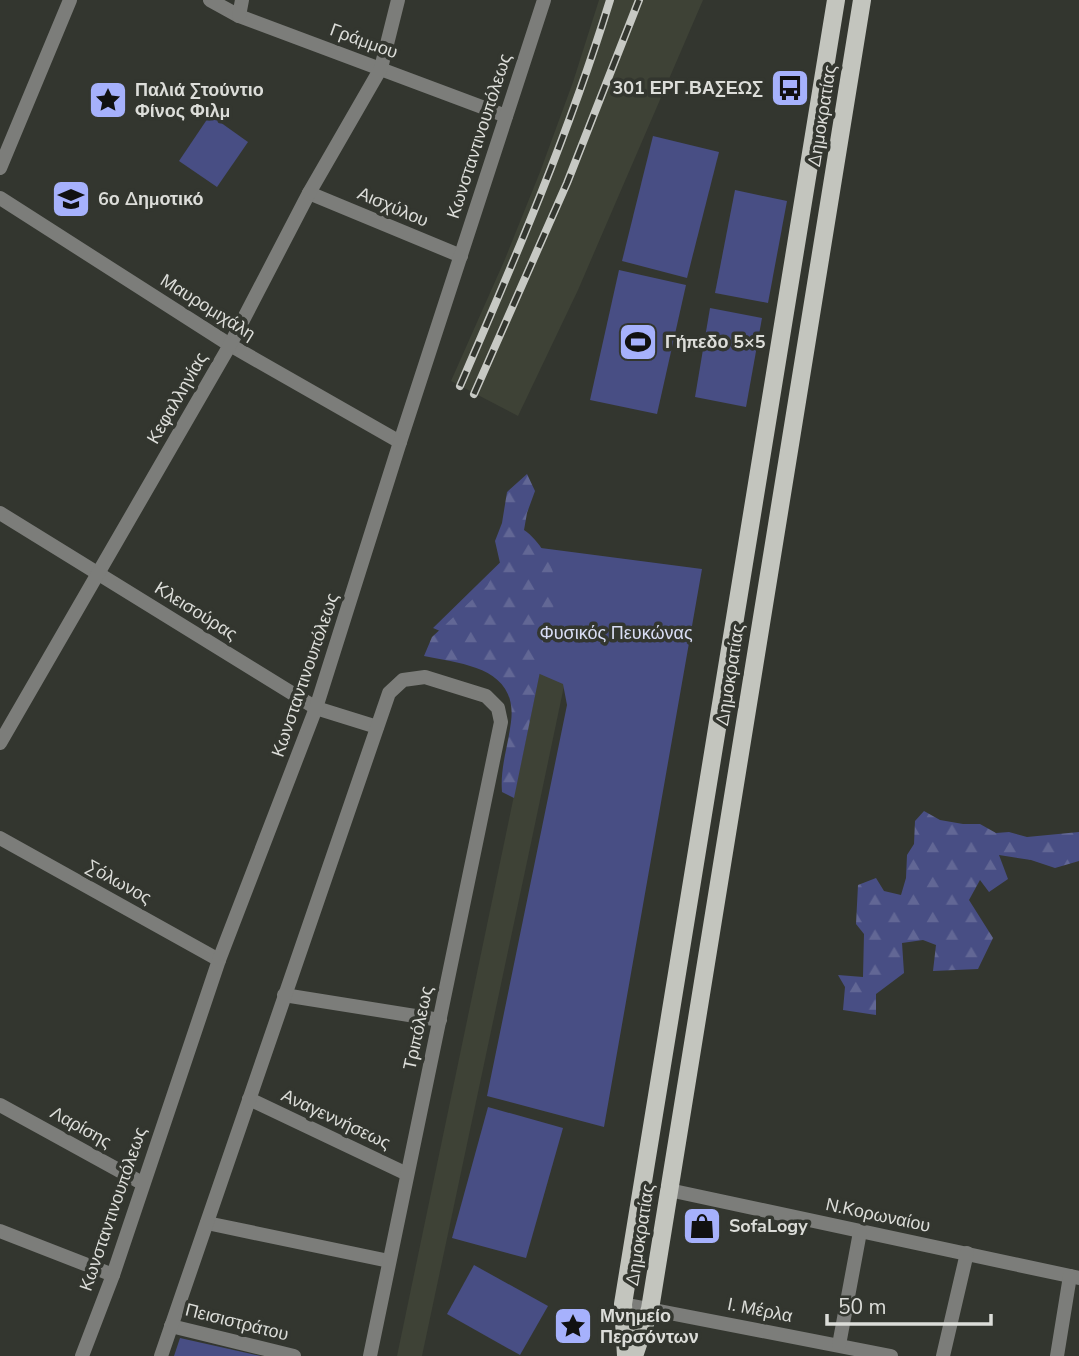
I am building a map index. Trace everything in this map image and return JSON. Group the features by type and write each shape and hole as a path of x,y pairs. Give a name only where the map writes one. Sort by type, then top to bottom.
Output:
{"main road":[{"name":"Δημοκρατίας","path":"626,1356 623,1304 836,0"},
{"name":"Δημοκρατίας","path":"634,1356 649,1309 862,0"}],"street":[{"path":"0,168 70,0"},
{"name":"Γράμμου","path":"210,0 239,16 506,116"},
{"path":"239,16 242,0"},
{"name":"Κεφαλληνίας","path":"0,743 230,345 309,193 381,68 398,0"},
{"name":"Κωνσταντινουπόλεως","path":"82,1356 113,1275 219,960 316,708 544,0"},
{"name":"Αισχύλου","path":"309,193 461,256"},
{"name":"Μαυρομιχάλη","path":"0,198 230,345 400,442"},
{"name":"Κλεισούρας","path":"0,513 316,708 377,727"},
{"name":"Τριπόλεως","path":"370,1356 501,722 498,708 486,695 425,677 403,680 389,693 377,727"},
{"path":"161,1356 377,727"},
{"name":"Σόλωνος","path":"0,838 219,960"},
{"path":"284,995 440,1020"},
{"name":"Αναγεννήσεως","path":"249,1099 407,1174"},
{"name":"Λαρίσης","path":"0,1105 142,1183"},
{"name":"Ν.Κορωναίου","path":"669,1190 1075,1277"},
{"path":"207,1223 389,1261"},
{"path":"0,1231 113,1275"},
{"path":"830,1348 860,1232"},
{"path":"943,1356 967,1253"},
{"path":"1057,1356 1075,1277"},
{"name":"Ι. Μέρλα","path":"623,1304 830,1348 891,1356"},
{"name":"Πεισιστράτου","path":"171,1326 294,1356"}],"shaded area":[{"path":"599,0 703,0 578,290 518,416 451,381 540,172"},
{"path":"554,604 580,610 422,1356 397,1356"}],"green space":[{"path":"210,115 248,142 217,187 179,161"},
{"path":"653,136 719,152 687,278 622,261"},
{"path":"735,190 787,201 768,303 715,293"},
{"name":"Γήπεδο 5×5","path":"619,270 686,285 657,414 590,400"},
{"path":"710,308 762,318 746,407 695,397"},
{"path":"527,474 535,491 524,530 544,553 554,575 555,587 554,604 514,798 502,792 503,766 511,722 511,704 506,690 497,679 471,666 424,656 432,637 487,586 500,563 495,541 502,523 507,492"},
{"name":"Φυσικός Πευκώνας","path":"518,545 702,569 604,1127 487,1096 567,705 563,684 433,628"},
{"path":"924,811 940,820 980,824 996,833 1009,832 1027,837 1079,832 1079,861 1055,868 1031,860 999,855 1008,879 989,892 980,880 969,900 993,938 978,969 933,971 936,945 923,940 902,943 904,973 876,994 876,1015 843,1010 845,987 838,975 863,977 864,934 856,924 858,885 876,878 884,891 901,895 906,878 907,855 914,844 915,821"},
{"path":"488,1107 563,1128 526,1258 452,1238"},
{"path":"474,1265 548,1306 520,1355 447,1314"},
{"path":"180,1338 261,1356 174,1356"}],"railway":[{"path":"460,386 559,147 610,0"},
{"path":"474,394 567,183 639,0"}],"place":[{"name":"301 ΕΡΓ.ΒΑΣΕΩΣ","path":"790,88"},
{"name":"Παλιά Στούντιο Φίνος Φιλμ","path":"108,100"},
{"name":"6ο Δημοτικό","path":"71,199"},
{"name":"Γήπεδο 5×5","path":"638,342"},
{"name":"SofaLogy","path":"702,1226"},
{"name":"Μνημείο Περσόντων","path":"573,1326"}]}
